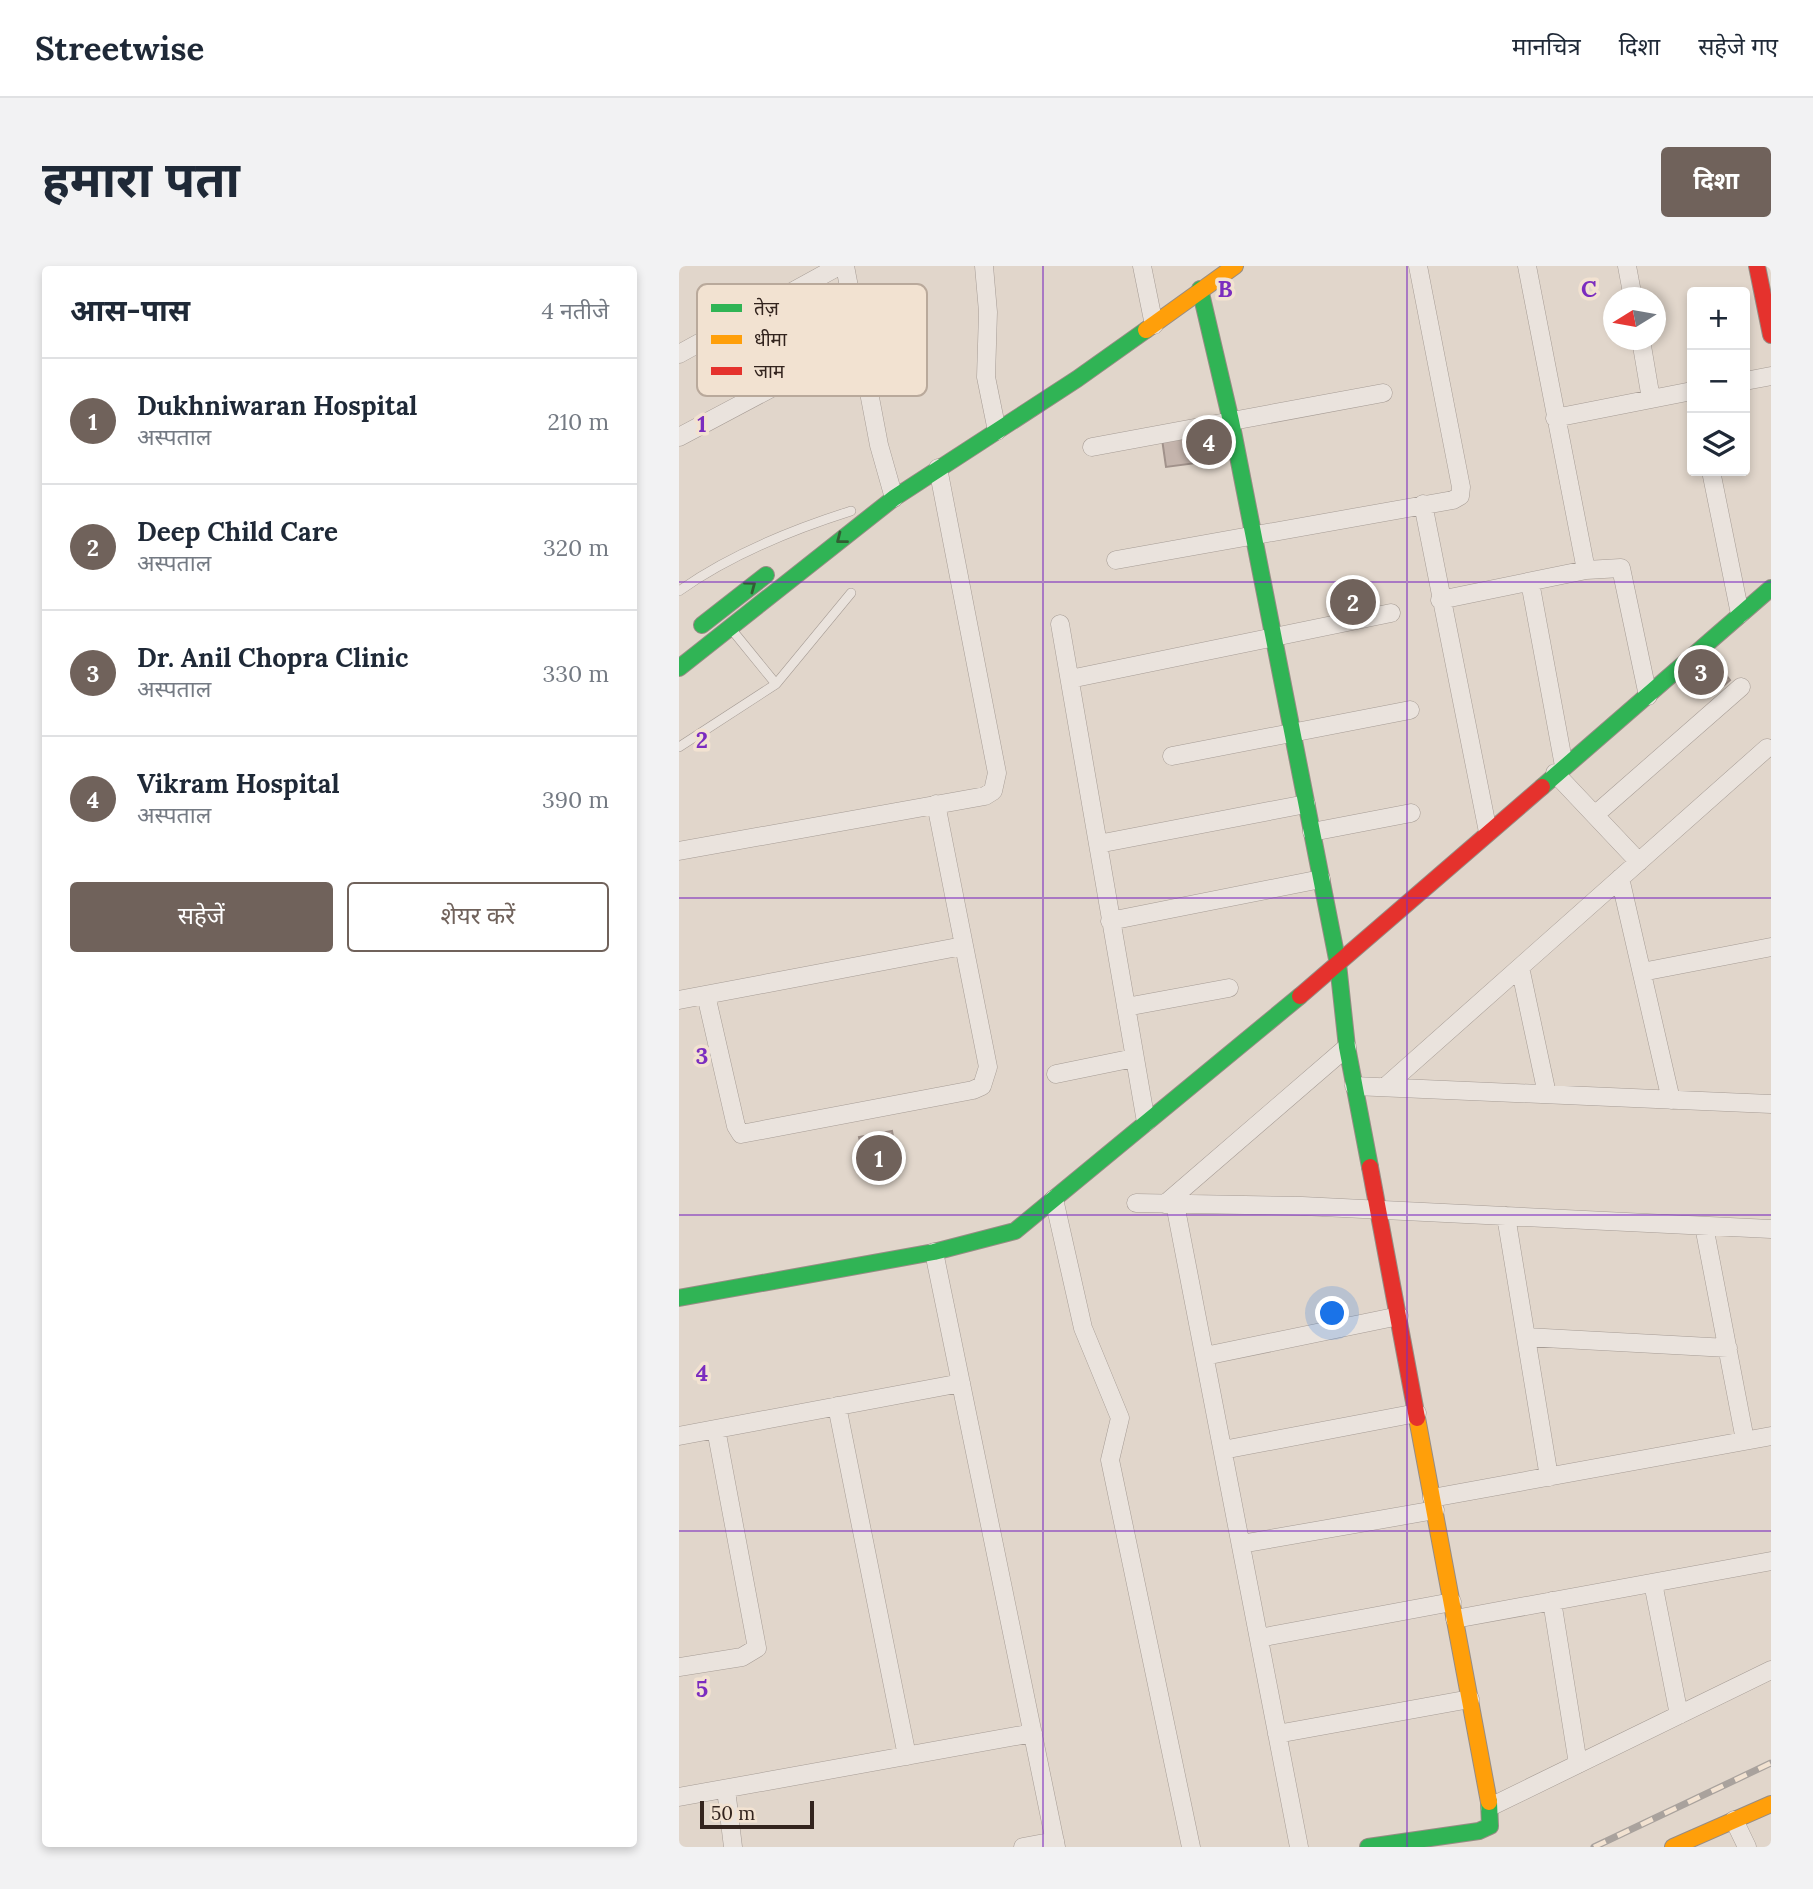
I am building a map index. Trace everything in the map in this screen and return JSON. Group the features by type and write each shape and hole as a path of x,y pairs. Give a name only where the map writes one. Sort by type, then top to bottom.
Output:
{"street":[{"path":"806,284 839,266"},
{"path":"845,266 848,284"},
{"path":"984,266 988,312 986,377 997,431"},
{"path":"1142,266 1154,325"},
{"path":"679,667 894,498 1154,325 1235,266"},
{"path":"1116,560 1453,500 1460,496 1461,487 1418,266"},
{"path":"1527,266 1585,570"},
{"path":"1627,266 1631,287"},
{"path":"1757,266 1771,333"},
{"path":"1200,289 1231,421 1338,964 1354,1086 1492,1819 1486,1829 1368,1847"},
{"path":"679,354 697,344"},
{"path":"1643,350 1651,399"},
{"path":"1750,380 1771,376"},
{"path":"1555,418 1687,392"},
{"path":"1092,447 1383,393"},
{"path":"679,438 757,396"},
{"path":"869,396 894,498"},
{"path":"679,851 985,796 993,791 997,783 939,468"},
{"path":"1712,476 1739,614"},
{"path":"810,542 851,511 894,498"},
{"path":"1423,504 1488,832"},
{"path":"689,636 779,565"},
{"path":"1440,600 1585,570 1615,566 1621,568 1648,696"},
{"path":"1530,582 1560,770 1639,862"},
{"path":"679,1298 935,1252 1015,1231 1338,964 1771,588"},
{"path":"1070,679 1391,613"},
{"path":"1060,624 1146,1122"},
{"path":"1596,814 1741,687"},
{"path":"1172,756 1410,710"},
{"path":"1385,1087 1767,748"},
{"path":"706,995 738,1131 741,1134 973,1090 982,1086 987,1078 988,1067 936,804"},
{"path":"1098,844 1306,804"},
{"path":"1312,832 1411,813"},
{"path":"1620,878 1671,1100"},
{"path":"1110,921 1321,879"},
{"path":"679,1000 963,947"},
{"path":"1642,972 1771,947"},
{"path":"1520,967 1547,1094"},
{"path":"1126,1007 1229,988"},
{"path":"1170,1204 1347,1047"},
{"path":"1056,1074 1135,1058"},
{"path":"1354,1086 1771,1104"},
{"path":"1054,1199 1083,1328 1120,1418 1110,1460 1191,1847"},
{"path":"1136,1203 1379,1210 1771,1229"},
{"path":"1170,1204 1205,1356 1299,1847"},
{"path":"1506,1216 1549,1477"},
{"path":"1704,1226 1745,1440"},
{"path":"935,1252 1056,1844 1023,1847"},
{"path":"1205,1356 1399,1317"},
{"path":"1526,1337 1728,1348"},
{"path":"679,1436 961,1383"},
{"path":"837,1406 907,1756"},
{"path":"1223,1450 1417,1413"},
{"path":"679,1667 742,1657 757,1648 716,1429"},
{"path":"1241,1544 1549,1477 1771,1436"},
{"path":"1259,1638 1453,1610 1552,1601 1771,1561"},
{"path":"1653,1583 1679,1715"},
{"path":"1552,1601 1578,1764"},
{"path":"1490,1807 1771,1670"},
{"path":"1277,1734 1470,1699"},
{"path":"679,1797 1033,1732"},
{"path":"726,1789 733,1847"},
{"path":"1672,1847 1771,1804"},
{"path":"1734,1821 1747,1847"}],"lane":[{"path":"679,591 708,571 747,552 810,524 851,511"},
{"path":"679,747 776,684 851,593"},
{"path":"719,612 776,684"}],"building":[{"path":"1223,430 1227,459 1166,467 1162,439"},
{"path":"1365,582 1370,604 1344,608 1340,586"},
{"path":"1708,652 1730,680 1714,694 1691,665"},
{"path":"892,1131 900,1173 868,1180 859,1137"}],"railway":[{"path":"1594,1847 1771,1763"}],"traffic: fast":[{"path":"1200,289 1231,421 1338,964 1347,1047 1370,1167"},
{"path":"679,668 894,498 1077,379 1146,330"},
{"path":"702,625 766,575"},
{"path":"1542,787 1771,588"},
{"path":"679,1298 934,1252 1015,1231 1300,996"},
{"path":"1368,1847 1479,1831 1490,1826 1489,1802"}],"traffic: slow":[{"path":"1146,330 1235,266"},
{"path":"1417,1418 1489,1802"},
{"path":"1673,1847 1771,1804"}],"traffic: jam":[{"path":"1757,266 1771,335"},
{"path":"1300,996 1542,787"},
{"path":"1370,1167 1417,1418"}],"place":[{"name":"Vikram Hospital","path":"1209,442"},
{"name":"Deep Child Care","path":"1353,602"},
{"name":"Dr. Anil Chopra Clinic","path":"1701,672"},
{"name":"Dukhniwaran Hospital","path":"879,1158"}]}
